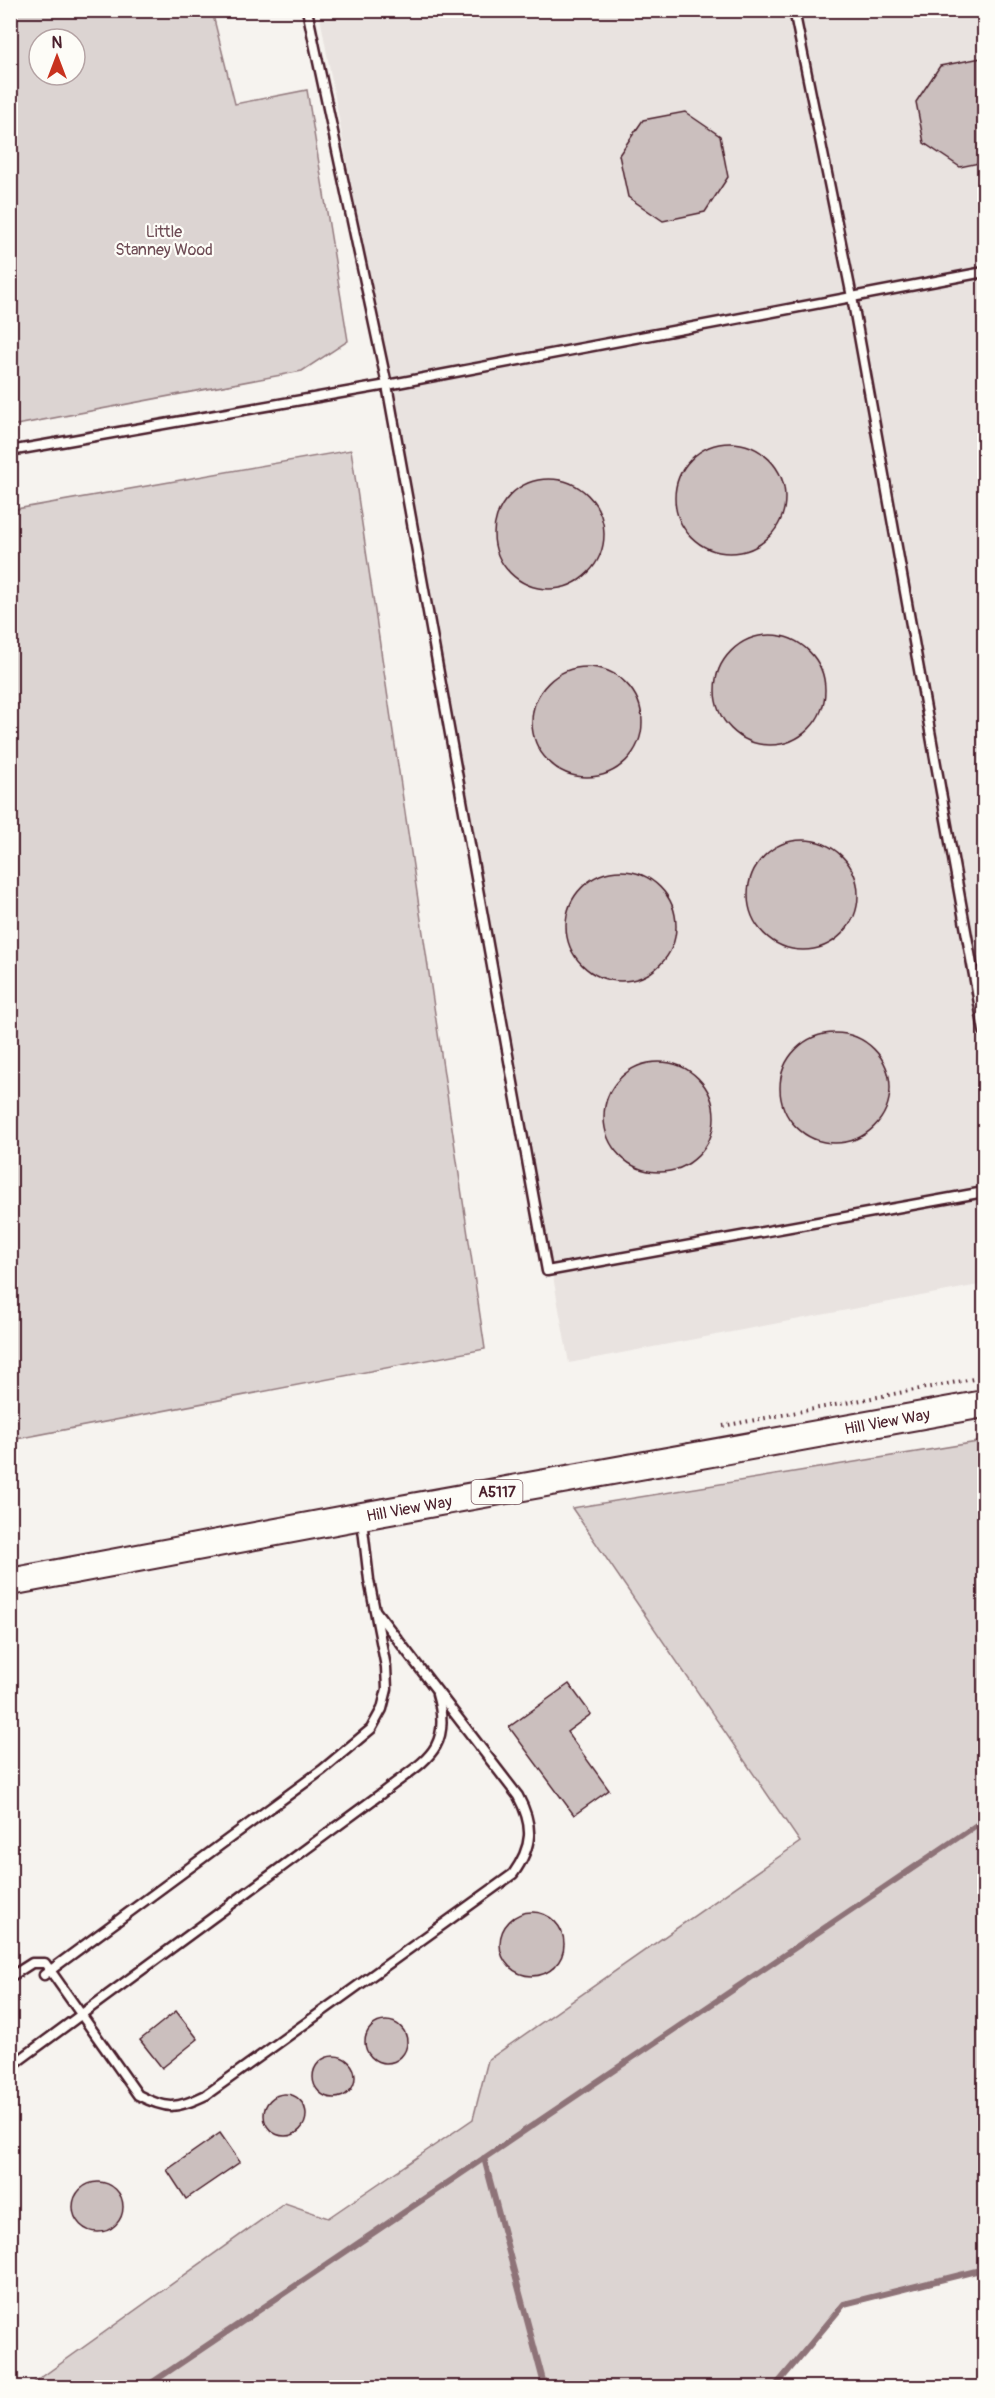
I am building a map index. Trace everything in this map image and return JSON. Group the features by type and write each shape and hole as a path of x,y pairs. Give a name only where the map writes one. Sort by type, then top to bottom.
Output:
{"main road":[{"name":"Hill View Way","path":"10,1582 984,1404"}],"lane":[{"path":"307,10 387,385 547,1271 984,1192"},
{"path":"794,10 852,297 984,1031"},
{"path":"10,451 387,385 984,272"},
{"path":"47,1973 322,1770 371,1729 382,1709 387,1689 386,1667 375,1610 362,1516"},
{"path":"10,1977 32,1963 45,1963 47,1973 81,2015 138,2095 158,2105 184,2105 206,2095 513,1874 529,1846 527,1814 518,1796 375,1610"},
{"path":"10,2067 382,1793 433,1752 440,1741 442,1722 435,1688"}],"shaded area":[{"path":"319,11 984,11 984,1284 569,1363"}],"green space":[{"name":"Little Stanney Wood","path":"11,10 212,11 235,104 307,90 348,341 302,371 11,426"},
{"path":"351,450 485,1349 11,1440 11,510"},
{"path":"984,1441 984,2269 844,2304 774,2387 28,2387 285,2203 328,2218 473,2119 488,2060 800,1842 572,1508"}],"building":[{"path":"981,58 984,60 984,162 960,167 924,143 916,102 940,66"},
{"path":"685,112 720,136 728,177 705,212 663,221 628,197 619,155 643,120"},
{"path":"730,443 751,447 769,459 781,477 785,498 781,519 769,537 751,549 730,553 709,549 691,537 679,519 675,498 679,477 691,459 709,447"},
{"path":"549,479 570,483 588,495 600,513 604,534 600,555 588,573 570,585 549,589 528,585 510,573 498,555 494,534 498,513 510,495 528,483"},
{"path":"770,635 791,639 809,651 821,669 825,690 821,711 809,729 791,741 770,745 749,741 731,729 719,711 715,690 719,669 731,651 749,639"},
{"path":"587,667 608,671 626,683 638,701 642,722 638,743 626,761 608,773 587,777 566,773 548,761 536,743 532,722 536,701 548,683 566,671"},
{"path":"803,840 824,844 842,856 854,874 858,895 854,916 842,934 824,946 803,950 782,946 764,934 752,916 748,895 752,874 764,856 782,844"},
{"path":"621,871 642,875 660,887 672,905 676,926 672,947 660,965 642,977 621,981 600,977 582,965 570,947 566,926 570,905 582,887 600,875"},
{"path":"835,1033 856,1037 874,1049 886,1067 890,1088 886,1109 874,1127 856,1139 835,1143 814,1139 796,1127 784,1109 780,1088 784,1067 796,1049 814,1037"},
{"path":"659,1062 680,1066 698,1078 710,1096 714,1117 710,1138 698,1156 680,1168 659,1172 638,1168 620,1156 608,1138 604,1117 608,1096 620,1078 638,1066"},
{"path":"569,1684 591,1714 567,1732 609,1790 574,1815 509,1727"},
{"path":"532,1912 544,1914 555,1921 562,1932 564,1944 562,1956 555,1967 544,1974 532,1976 520,1974 509,1967 502,1956 500,1944 502,1932 509,1921 520,1914"},
{"path":"176,2011 198,2039 162,2068 140,2040"},
{"path":"386,2021 394,2022 401,2027 406,2034 406,2050 401,2057 394,2062 386,2063 378,2062 371,2057 366,2050 365,2042 366,2034 371,2027 378,2022"},
{"path":"334,2056 342,2057 349,2062 354,2069 354,2085 349,2092 342,2097 334,2098 326,2097 319,2092 314,2085 313,2077 314,2069 319,2062 326,2057"},
{"path":"285,2094 293,2095 300,2100 305,2107 305,2123 300,2130 293,2135 285,2136 277,2135 270,2130 265,2123 264,2115 265,2107 270,2100 277,2095"},
{"path":"220,2133 240,2162 186,2199 167,2170"},
{"path":"93,2182 103,2182 116,2189 123,2202 123,2212 116,2225 103,2232 93,2232 84,2228 77,2221 73,2212 73,2202 77,2193 84,2186"}],"waterway":[{"path":"144,2388 984,1820"},
{"path":"484,2158 545,2388"},
{"path":"774,2388 844,2304 984,2269"}]}
